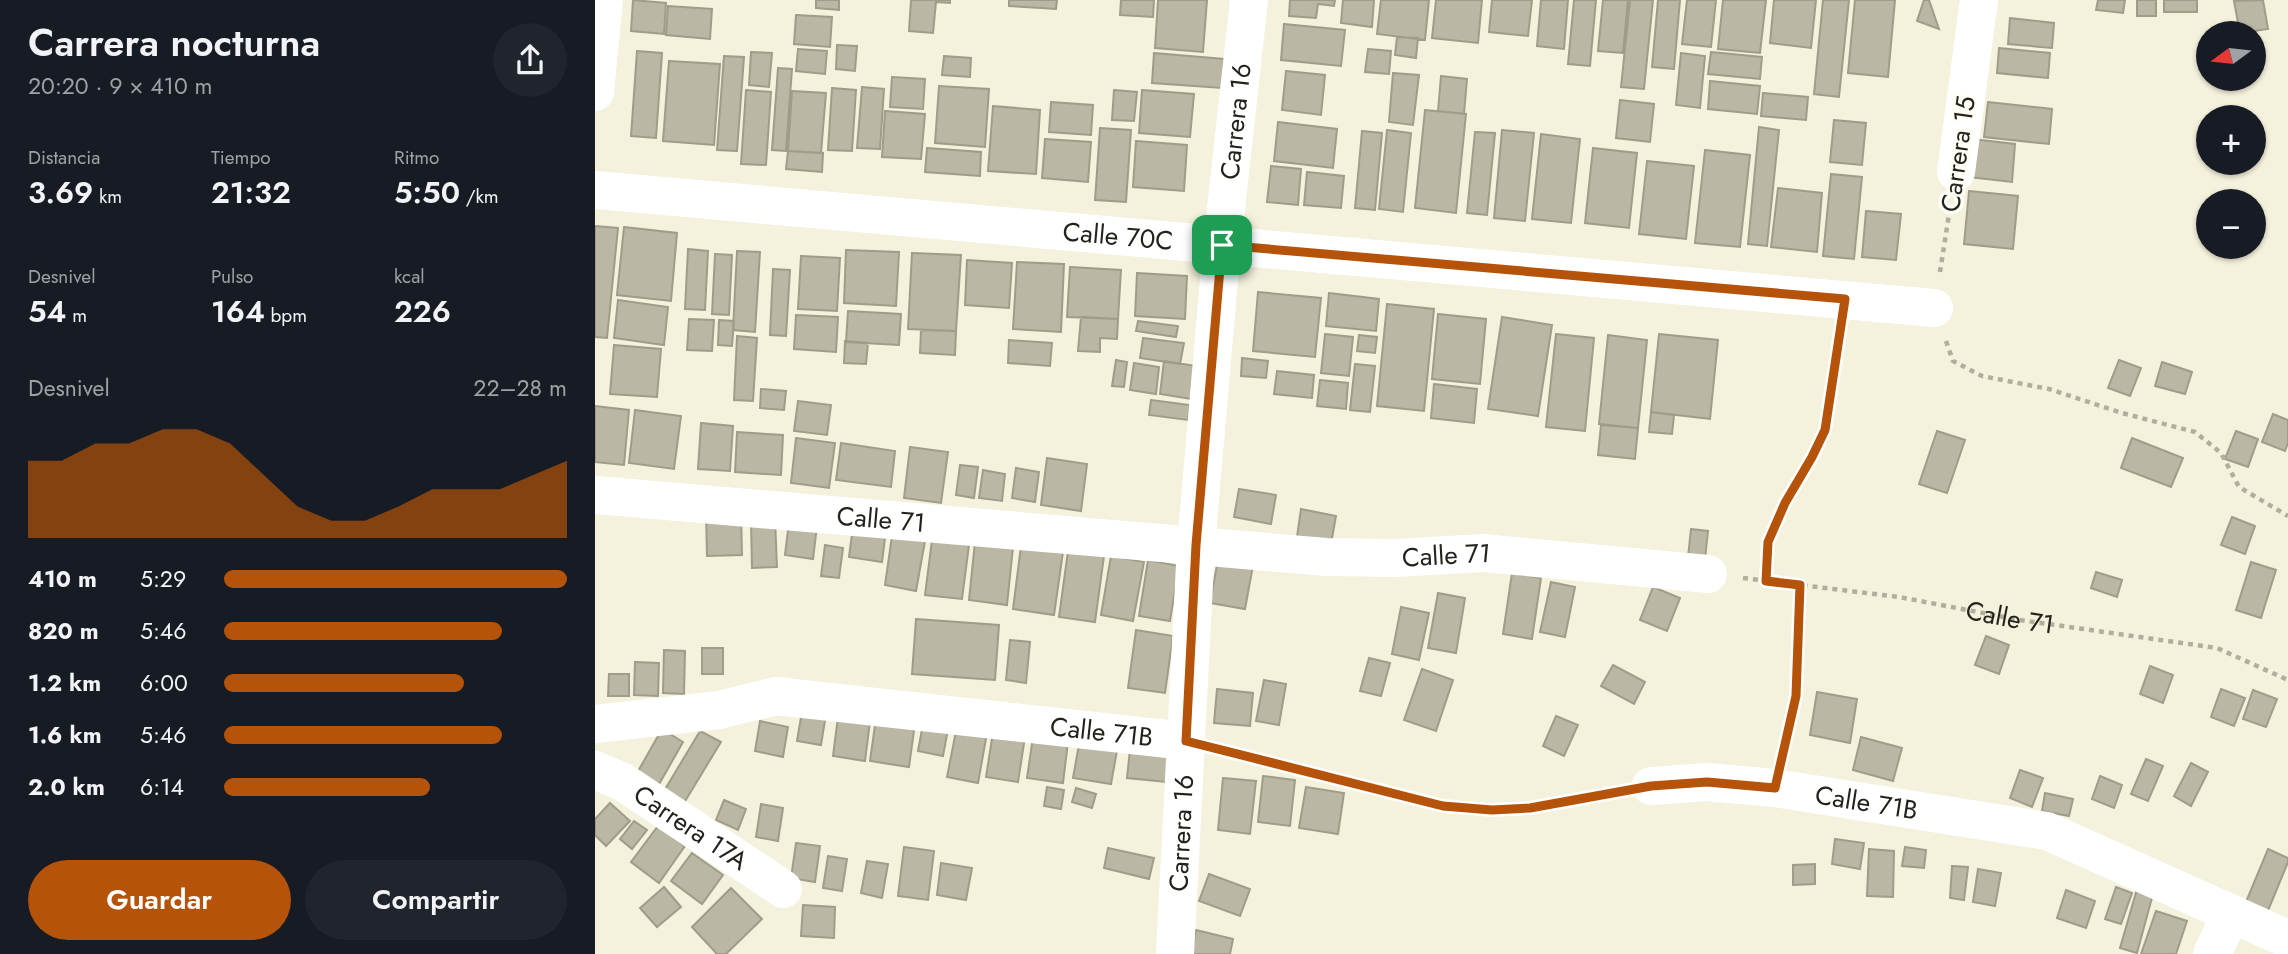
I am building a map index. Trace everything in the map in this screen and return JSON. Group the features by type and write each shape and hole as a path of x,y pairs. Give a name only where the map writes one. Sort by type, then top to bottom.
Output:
{"street":[{"path":"595,92 604,0"},
{"name":"Carrera 16","path":"1175,954 1196,545 1222,245 1249,0"},
{"name":"Carrera 15","path":"1956,172 1979,0"},
{"name":"Calle 70C","path":"595,190 1934,308"},
{"name":"Calle 71","path":"595,495 1326,557 1396,558 1483,553 1708,574"},
{"name":"Calle 71B","path":"595,724 719,710 776,696 1186,741"},
{"name":"Carrera 17A","path":"595,770 623,782 783,889"},
{"name":"Calle 71B","path":"1651,786 1707,782 1775,788 2047,831 2288,939"},
{"path":"2212,954 2231,914"}],"path":[{"name":"Carrera 15","path":"1934,308 1956,172"},
{"path":"1766,581 1768,542 1785,503 1825,430 1845,299"},
{"path":"1934,308 1953,361 1982,376 2049,389 2122,413 2195,432 2221,453 2239,487 2288,516"},
{"name":"Calle 71","path":"1708,574 1899,597 2020,620 2217,648 2288,680"},
{"path":"1775,788 1796,696 1800,585"},
{"name":"Calle 71B","path":"1186,741 1443,806 1492,810 1530,808 1651,786"}],"building":[{"path":"633,0 666,3 664,34 631,31"},
{"path":"816,0 839,0 839,10 816,8"},
{"path":"911,0 950,0 950,3 936,2 933,33 909,31"},
{"path":"1009,0 1057,0 1056,9 1009,6"},
{"path":"1121,0 1154,0 1153,17 1120,15"},
{"path":"1158,0 1207,0 1203,52 1155,48"},
{"path":"1290,0 1335,0 1334,6 1318,4 1316,18 1289,16"},
{"path":"1343,0 1374,0 1372,27 1341,23"},
{"path":"1381,0 1429,0 1425,40 1377,34"},
{"path":"1436,0 1482,0 1478,43 1432,38"},
{"path":"1492,0 1532,0 1528,36 1489,32"},
{"path":"1541,0 1568,0 1564,49 1537,46"},
{"path":"1574,0 1596,0 1590,66 1568,64"},
{"path":"1603,0 1628,0 1623,53 1598,51"},
{"path":"1630,0 1653,0 1644,89 1621,87"},
{"path":"1658,0 1680,0 1674,69 1652,67"},
{"path":"1687,0 1716,0 1711,47 1682,44"},
{"path":"1723,0 1766,0 1760,53 1718,49"},
{"path":"1774,0 1816,0 1811,48 1770,43"},
{"path":"1823,0 1849,0 1839,97 1814,94"},
{"path":"1855,0 1895,0 1888,77 1848,73"},
{"path":"1924,0 1929,0 1939,29 1917,21"},
{"path":"2098,0 2125,0 2123,13 2096,10"},
{"path":"2137,0 2156,0 2156,16 2137,16"},
{"path":"2164,0 2197,0 2197,12 2164,12"},
{"path":"2263,0 2268,29 2266,21 2238,21 2234,1"},
{"path":"668,6 712,9 710,39 666,35"},
{"path":"796,15 832,17 830,47 794,44"},
{"path":"2010,18 2054,23 2052,48 2008,44"},
{"path":"1284,24 1345,30 1341,66 1281,60"},
{"path":"1397,37 1418,38 1416,58 1395,55"},
{"path":"837,45 857,46 855,71 836,69"},
{"path":"1999,48 2050,53 2048,78 1997,73"},
{"path":"798,49 827,51 825,74 796,71"},
{"path":"1368,49 1391,51 1389,74 1365,72"},
{"path":"637,51 662,53 656,138 631,136"},
{"path":"751,52 772,53 769,87 749,85"},
{"path":"1711,52 1762,57 1760,79 1708,74"},
{"path":"1154,53 1224,59 1222,88 1152,83"},
{"path":"1681,53 1705,56 1700,108 1676,105"},
{"path":"724,56 744,57 737,151 717,150"},
{"path":"944,56 971,58 970,77 942,75"},
{"path":"669,61 720,64 714,145 663,141"},
{"path":"778,68 792,69 786,151 772,150"},
{"path":"1286,71 1325,75 1321,115 1282,110"},
{"path":"1393,73 1419,75 1413,125 1389,122"},
{"path":"1441,76 1467,79 1464,114 1438,111"},
{"path":"892,77 925,79 923,109 890,107"},
{"path":"1710,81 1760,86 1757,114 1708,109"},
{"path":"939,86 989,89 985,147 935,143"},
{"path":"862,87 884,89 880,149 857,148"},
{"path":"832,88 856,90 852,151 828,150"},
{"path":"746,90 771,92 766,165 741,164"},
{"path":"1114,90 1137,92 1134,121 1112,120"},
{"path":"1142,90 1194,94 1190,137 1139,133"},
{"path":"792,91 826,93 821,153 788,151"},
{"path":"1763,93 1808,97 1806,120 1761,116"},
{"path":"1620,100 1654,104 1650,142 1616,138"},
{"path":"1051,102 1093,105 1091,135 1049,132"},
{"path":"1988,102 2052,109 2049,144 1984,137"},
{"path":"993,106 1040,110 1036,174 988,171"},
{"path":"1425,110 1466,114 1456,213 1415,208"},
{"path":"885,111 925,114 921,159 882,157"},
{"path":"1834,120 1866,123 1862,165 1830,162"},
{"path":"1278,122 1337,129 1333,168 1274,161"},
{"path":"1759,127 1779,130 1767,246 1748,244"},
{"path":"1100,128 1131,130 1126,202 1095,200"},
{"path":"1387,130 1411,133 1403,212 1379,209"},
{"path":"1502,130 1534,133 1525,221 1494,218"},
{"path":"1362,131 1382,133 1375,210 1355,208"},
{"path":"1475,132 1495,133 1487,215 1467,213"},
{"path":"1541,134 1580,139 1571,223 1532,219"},
{"path":"1045,139 1091,142 1088,182 1042,178"},
{"path":"1972,139 2015,144 2012,182 1969,177"},
{"path":"1136,141 1187,145 1184,191 1133,187"},
{"path":"927,148 981,152 980,176 925,172"},
{"path":"1593,148 1637,153 1629,228 1585,223"},
{"path":"1705,150 1750,155 1740,247 1695,243"},
{"path":"788,151 823,153 822,172 786,169"},
{"path":"1647,161 1694,166 1686,239 1639,234"},
{"path":"1271,166 1301,169 1298,205 1267,202"},
{"path":"1307,172 1344,176 1341,208 1304,205"},
{"path":"1831,174 1862,177 1854,259 1823,256"},
{"path":"1778,188 1822,193 1817,252 1771,247"},
{"path":"1969,191 2018,196 2013,249 1964,244"},
{"path":"1866,211 1901,214 1896,260 1862,257"},
{"path":"595,226 618,228 607,338 595,337"},
{"path":"624,227 677,233 671,301 617,295"},
{"path":"688,249 708,251 705,310 685,309"},
{"path":"846,250 899,252 896,306 844,303"},
{"path":"737,251 760,252 755,332 733,330"},
{"path":"912,253 961,255 956,331 908,329"},
{"path":"715,254 732,255 729,315 712,314"},
{"path":"801,256 840,258 837,311 798,309"},
{"path":"967,260 1012,263 1009,308 965,305"},
{"path":"1017,262 1064,264 1061,332 1013,329"},
{"path":"1070,267 1121,270 1118,319 1067,317"},
{"path":"773,269 790,270 786,336 770,335"},
{"path":"1137,273 1187,276 1185,319 1135,316"},
{"path":"1258,292 1321,298 1315,357 1253,351"},
{"path":"1329,293 1379,299 1376,331 1326,326"},
{"path":"618,300 668,307 664,345 614,338"},
{"path":"1387,304 1434,309 1424,411 1377,406"},
{"path":"848,311 901,314 899,345 846,342"},
{"path":"1438,314 1486,319 1480,384 1432,379"},
{"path":"796,315 838,317 836,352 794,349"},
{"path":"1081,317 1118,319 1117,339 1100,338 1100,352 1078,351"},
{"path":"1502,317 1552,325 1538,416 1488,409"},
{"path":"689,319 714,320 712,351 687,350"},
{"path":"719,320 734,321 732,346 718,345"},
{"path":"1138,321 1178,326 1176,337 1136,331"},
{"path":"921,330 956,331 955,355 920,353"},
{"path":"1325,334 1353,337 1349,376 1321,373"},
{"path":"1556,334 1594,338 1585,431 1546,427"},
{"path":"1659,334 1718,340 1710,419 1651,412"},
{"path":"1359,335 1377,337 1375,353 1357,351"},
{"path":"1608,335 1647,340 1638,428 1599,424"},
{"path":"737,336 757,338 753,401 734,400"},
{"path":"1143,338 1184,343 1180,364 1140,358"},
{"path":"1009,340 1052,343 1050,366 1008,363"},
{"path":"845,341 868,343 866,364 844,363"},
{"path":"614,345 661,349 657,397 610,394"},
{"path":"1242,358 1268,361 1266,378 1241,376"},
{"path":"1116,360 1127,362 1124,387 1112,386"},
{"path":"2119,360 2141,368 2130,396 2108,388"},
{"path":"1164,361 1203,367 1198,400 1160,394"},
{"path":"2162,362 2192,372 2185,394 2155,386"},
{"path":"1134,363 1159,367 1156,394 1130,390"},
{"path":"1355,364 1375,366 1370,412 1350,410"},
{"path":"1277,371 1314,375 1312,398 1274,394"},
{"path":"1320,380 1348,383 1346,409 1317,406"},
{"path":"1434,384 1477,389 1474,423 1431,418"},
{"path":"761,389 786,391 784,410 760,408"},
{"path":"1151,400 1190,405 1188,420 1149,415"},
{"path":"798,401 831,405 827,435 794,431"},
{"path":"595,406 629,410 624,465 595,462"},
{"path":"635,410 681,416 674,469 629,463"},
{"path":"1651,412 1674,415 1672,434 1649,432"},
{"path":"2273,414 2288,420 2288,443 2285,451 2262,442"},
{"path":"701,423 733,426 730,471 698,469"},
{"path":"1601,425 1638,428 1635,459 1598,455"},
{"path":"1937,431 1965,440 1947,493 1919,484"},
{"path":"2236,431 2258,439 2248,467 2225,459"},
{"path":"737,432 783,435 781,475 735,472"},
{"path":"796,438 835,443 829,488 791,483"},
{"path":"2132,438 2183,458 2171,487 2121,468"},
{"path":"841,443 895,451 891,487 836,480"},
{"path":"910,447 948,452 941,503 904,498"},
{"path":"1047,458 1087,464 1081,511 1041,505"},
{"path":"960,465 978,467 974,498 956,495"},
{"path":"1016,468 1039,472 1035,502 1012,498"},
{"path":"983,470 1005,474 1002,501 979,498"},
{"path":"1239,489 1276,495 1271,524 1234,517"},
{"path":"1301,509 1336,516 1331,544 1297,537"},
{"path":"706,513 741,513 742,555 707,556"},
{"path":"2232,517 2255,526 2245,554 2221,545"},
{"path":"751,519 775,519 777,567 752,568"},
{"path":"789,522 817,526 813,559 785,555"},
{"path":"1691,529 1708,531 1704,568 1687,566"},
{"path":"852,534 885,538 882,562 849,557"},
{"path":"892,536 925,541 916,591 885,585"},
{"path":"932,540 969,545 962,599 925,595"},
{"path":"975,542 1013,547 1007,605 969,600"},
{"path":"825,545 843,548 839,578 821,576"},
{"path":"1021,546 1063,552 1054,615 1013,609"},
{"path":"1068,551 1104,556 1095,622 1059,617"},
{"path":"1219,554 1254,560 1245,609 1210,603"},
{"path":"1111,556 1144,562 1133,621 1101,615"},
{"path":"1148,560 1179,566 1170,621 1139,616"},
{"path":"2251,562 2276,570 2261,618 2236,610"},
{"path":"2096,572 2122,580 2117,597 2091,588"},
{"path":"1512,573 1541,578 1532,639 1503,634"},
{"path":"1551,582 1575,587 1565,637 1540,632"},
{"path":"1653,587 1680,598 1667,631 1640,620"},
{"path":"1438,593 1465,598 1456,653 1428,648"},
{"path":"1401,607 1429,613 1419,660 1392,654"},
{"path":"916,619 999,625 995,680 912,674"},
{"path":"1136,630 1173,636 1165,693 1128,688"},
{"path":"1986,636 2009,645 1999,674 1975,665"},
{"path":"1010,640 1030,642 1026,683 1006,680"},
{"path":"702,648 723,648 723,674 702,674"},
{"path":"664,650 685,651 684,694 663,693"},
{"path":"1369,658 1390,663 1381,696 1360,691"},
{"path":"635,662 659,663 658,696 634,695"},
{"path":"1613,665 1645,682 1634,704 1601,686"},
{"path":"2150,666 2173,675 2163,703 2140,694"},
{"path":"1422,669 1453,680 1436,731 1404,720"},
{"path":"609,674 629,674 629,696 608,696"},
{"path":"1264,680 1286,684 1279,725 1256,721"},
{"path":"1217,689 1253,693 1250,726 1214,723"},
{"path":"2221,689 2245,698 2234,726 2211,717"},
{"path":"2253,690 2277,699 2266,727 2243,719"},
{"path":"1817,692 1857,699 1850,743 1810,735"},
{"path":"839,709 871,713 865,761 833,756"},
{"path":"802,711 826,714 821,745 797,741"},
{"path":"1556,716 1578,725 1564,756 1543,746"},
{"path":"876,718 915,723 909,767 870,761"},
{"path":"760,721 788,727 783,757 755,751"},
{"path":"923,724 948,729 943,756 918,751"},
{"path":"957,726 987,733 978,783 947,777"},
{"path":"662,729 683,742 658,786 637,773"},
{"path":"700,731 721,742 684,803 664,791"},
{"path":"993,732 1025,737 1018,782 986,777"},
{"path":"1033,737 1068,742 1063,783 1027,778"},
{"path":"1861,737 1902,748 1893,781 1853,770"},
{"path":"1080,739 1118,745 1111,784 1073,778"},
{"path":"1130,749 1169,754 1166,782 1127,778"},
{"path":"2146,759 2163,766 2148,801 2131,794"},
{"path":"2191,763 2208,772 2191,806 2174,796"},
{"path":"2020,770 2043,778 2032,807 2010,798"},
{"path":"1263,776 1295,780 1290,826 1258,822"},
{"path":"2100,776 2122,785 2114,808 2092,799"},
{"path":"1223,778 1256,781 1250,834 1218,830"},
{"path":"1047,787 1064,790 1061,809 1044,806"},
{"path":"1306,787 1344,793 1338,834 1299,828"},
{"path":"1076,788 1096,794 1092,808 1072,802"},
{"path":"2045,793 2073,799 2069,816 2042,811"},
{"path":"724,800 746,809 738,830 716,820"},
{"path":"610,803 630,821 606,846 595,835 595,819"},
{"path":"761,804 783,808 778,841 756,837"},
{"path":"634,821 647,830 632,849 620,839"},
{"path":"658,826 685,846 659,883 631,862"},
{"path":"1835,839 1864,843 1860,869 1832,864"},
{"path":"796,843 820,846 815,882 791,878"},
{"path":"904,847 934,851 928,900 898,896"},
{"path":"1905,847 1926,850 1924,868 1902,866"},
{"path":"1108,848 1154,858 1149,879 1104,868"},
{"path":"1869,849 1894,851 1893,897 1867,896"},
{"path":"2268,849 2288,858 2288,862 2265,918 2243,909"},
{"path":"692,853 723,875 702,904 671,881"},
{"path":"828,856 847,859 842,891 823,888"},
{"path":"867,861 888,864 882,898 861,893"},
{"path":"941,863 972,868 966,900 937,895"},
{"path":"1815,864 1815,884 1793,885 1793,865"},
{"path":"1952,866 1968,867 1964,900 1950,898"},
{"path":"1978,869 2001,873 1995,906 1973,902"},
{"path":"1209,874 1250,889 1240,916 1199,901"},
{"path":"664,887 681,907 657,927 640,908"},
{"path":"2116,887 2132,893 2121,924 2105,919"},
{"path":"731,888 762,919 726,954 717,954 692,927"},
{"path":"2137,889 2153,894 2137,953 2120,948"},
{"path":"2066,890 2095,901 2086,928 2057,918"},
{"path":"803,905 835,907 834,938 801,936"},
{"path":"2156,911 2187,921 2176,954 2141,954"},
{"path":"1196,930 1233,939 1230,954 1191,954"}],"route":[{"path":"1222,245 1845,299 1825,430 1785,503 1768,542 1766,581 1800,585 1796,696 1775,788 1707,782 1651,786 1570,802 1492,810 1443,806 1186,741 1196,545 1222,245"}]}
